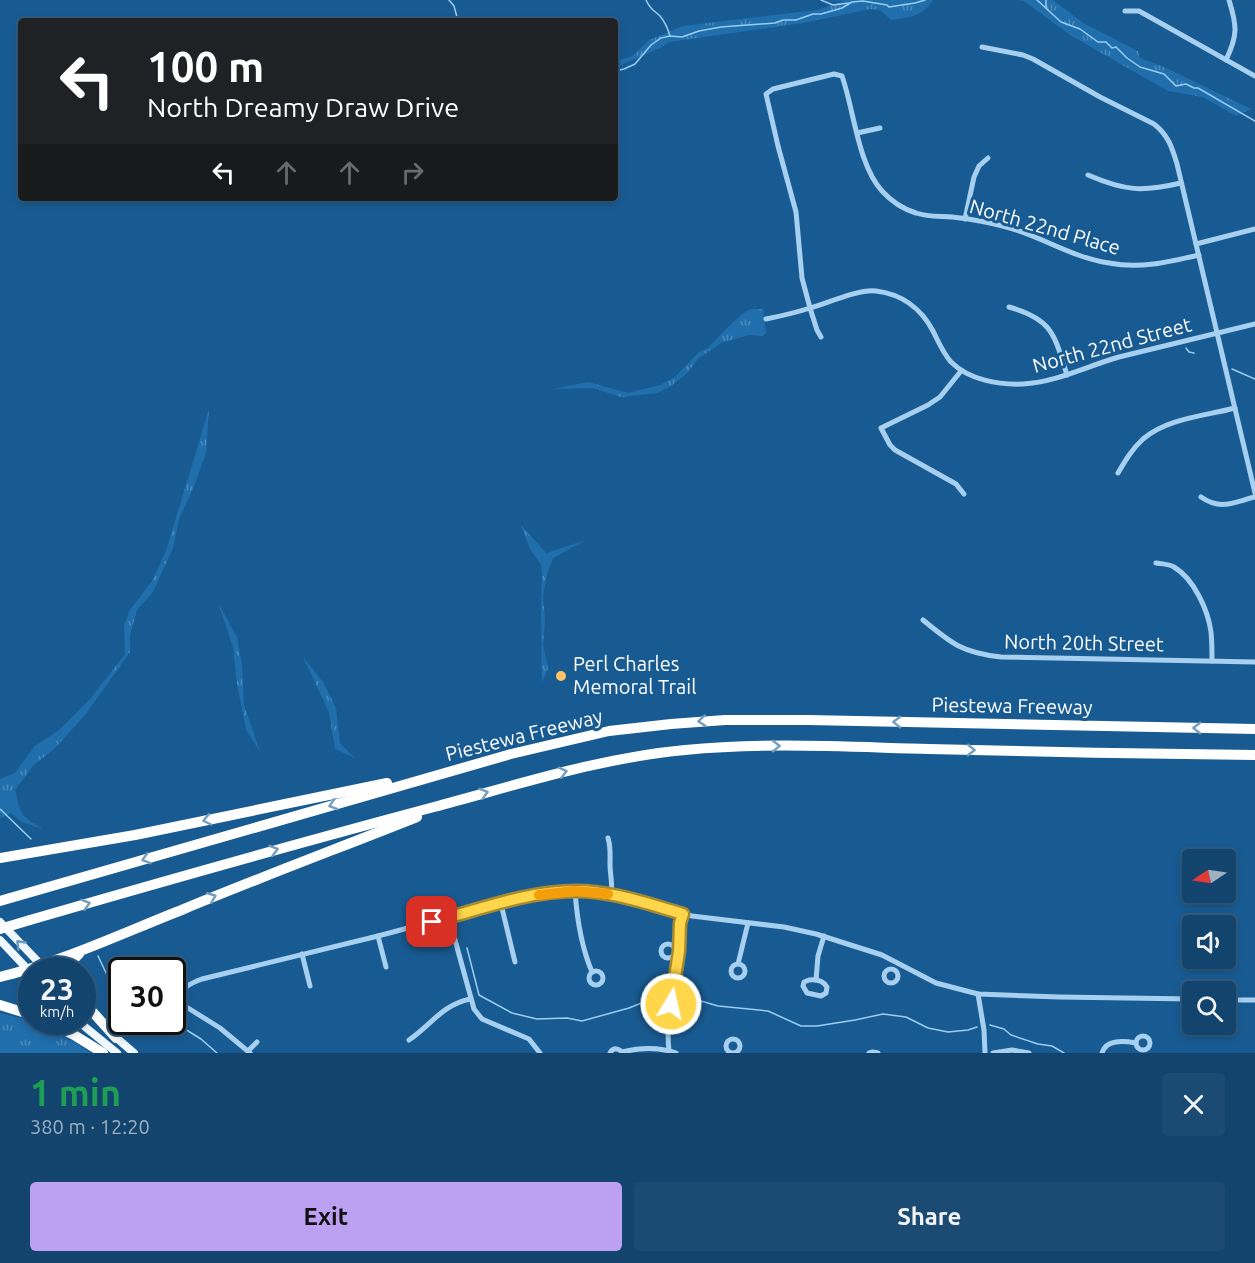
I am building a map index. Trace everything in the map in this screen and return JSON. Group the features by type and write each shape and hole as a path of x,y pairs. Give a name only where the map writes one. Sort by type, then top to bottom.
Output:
{"highway":[{"name":"Piestewa Freeway","path":"4,900 450,771 609,731 725,720 1255,729"},
{"path":"0,928 300,843 615,759 723,747 800,746 1255,755"},
{"path":"0,858 135,835 450,771"},
{"path":"68,957 297,863 462,799"},
{"path":"75,957 99,943"},
{"path":"0,976 18,974"},
{"path":"0,1005 18,1011"},
{"path":"96,1016 116,1038"},
{"path":"74,1035 103,1053"}],"main road":[{"path":"0,922 33,957"},
{"path":"0,940 18,960"},
{"path":"96,1020 134,1053"},
{"path":"96,1035 117,1053"}],"street":[{"path":"1226,60 1235,39 1236,30 1229,0"},
{"path":"1125,11 1139,11 1255,76"},
{"path":"982,47 1016,53 1033,59 1154,124 1169,140 1235,408 1251,458 1255,495 1220,505 1210,503 1201,497"},
{"name":"North 22nd Place","path":"810,308 802,278 796,212 766,94 772,89 834,74 842,76 865,162 872,178 879,188 904,208 922,214 1011,228 1079,255 1109,264 1147,265 1199,255"},
{"path":"857,133 880,128"},
{"path":"965,219 974,177 979,166 988,158"},
{"path":"1088,175 1111,185 1134,189 1151,189 1181,183"},
{"path":"1196,243 1255,228"},
{"path":"766,320 853,294 873,291 894,295 915,308 927,320 950,361 961,371 940,397 881,428 895,450 956,484 964,494"},
{"path":"1009,307 1046,324 1053,334 1066,375"},
{"path":"810,308 821,337"},
{"name":"North 22nd Street","path":"961,371 983,380 1022,384 1038,382 1119,357 1255,324"},
{"path":"1118,473 1132,450 1143,439 1163,427 1182,420 1235,408"},
{"path":"1156,564 1174,567 1188,579 1198,594 1211,632 1212,661"},
{"name":"North 20th Street","path":"923,620 948,640 972,652 987,656 1255,662"},
{"path":"608,838 611,848 611,895"},
{"path":"575,891 584,952 592,972"},
{"path":"256,1042 249,1052 220,1028 176,999 187,986 202,979 501,904 544,894 575,891 611,895 704,918 784,927 824,936 882,955 936,983 978,994 1182,999"},
{"path":"501,904 515,962"},
{"path":"610,1053 616,1048 622,1053 645,1049 673,1052 669,1032 671,1004 683,914"},
{"path":"449,918 474,1009 482,1019 529,1039 540,1053"},
{"path":"738,964 748,923"},
{"path":"378,936 386,967"},
{"path":"816,980 818,957 824,936"},
{"path":"302,954 310,986"},
{"path":"894,970 898,964"},
{"path":"978,994 985,1053"},
{"path":"409,1041 448,1006 470,999"},
{"path":"1236,1000 1255,1000"},
{"path":"1102,1053 1106,1045 1112,1042 1136,1043"},
{"path":"993,1053 1012,1050 1029,1053"},
{"path":"869,1053 878,1053"}],"green space":[{"path":"826,0 933,0 920,13 891,20 880,10 870,9 803,23 669,42 618,67 618,60 633,56 649,40 683,26 817,10 844,1"},
{"path":"1019,0 1053,0 1083,23 1138,51 1140,58 1164,67 1251,109 1236,116 1203,97 1168,91 1070,35 1024,1"},
{"path":"750,309 763,309 766,333 762,336 749,335 721,343 699,358 686,374 671,386 657,393 621,397 593,388 553,389 588,382 628,393 660,385 675,377 699,352 708,348"},
{"path":"209,409 206,453 179,519 173,548 153,592 137,610 130,635 130,652 85,715 55,748 33,766 15,790 23,814 43,829 22,822 11,813 0,818 0,779 15,773 35,746 59,730 91,698 125,654 124,625 130,610 152,581 166,551"},
{"path":"521,525 546,553 586,540 553,558 547,574 543,596 545,621 543,644 548,669 542,682 541,565 529,547"},
{"path":"219,605 237,637 242,665 244,705 260,752 246,729 237,684 233,647"},
{"path":"303,657 323,682 336,708 340,743 355,758 335,749 329,712"},
{"path":"0,1013 18,1018 18,1035 59,1035 91,1053 0,1053"}],"waterway":[{"path":"449,0 454,6 457,18"},
{"path":"646,0 660,16 670,36"},
{"path":"821,0 833,5 849,3"},
{"path":"618,70 635,64 651,45 661,38 682,37 721,27 796,20 842,8 852,2 863,1 889,7 925,0"},
{"path":"1037,0 1061,22 1080,29 1098,42 1106,42 1112,48 1116,47 1140,67 1164,74 1176,86 1186,84 1198,88 1255,121"},
{"path":"1046,0 1046,8"},
{"path":"1186,348 1189,352 1194,353"},
{"path":"1232,369 1255,379"},
{"path":"0,809 31,839"},
{"path":"467,948 479,995 512,1013 537,1019 567,1018 582,1021 649,1000 665,998"},
{"path":"98,956 108,977"},
{"path":"681,999 718,1006 768,1011 801,1026 817,1026 883,1014 906,1017 928,1028 948,1032 977,1027"},
{"path":"990,1025 1004,1029 1011,1035 1052,1046 1064,1053"},
{"path":"186,1030 217,1053"}],"slow traffic":[{"path":"539,895 575,891 608,894"}],"place":[{"name":"Perl Charles Memoral Trail","path":"561,676"}],"route":[{"path":"432,922 521,898 575,891 644,902 683,914 671,1004"}]}
